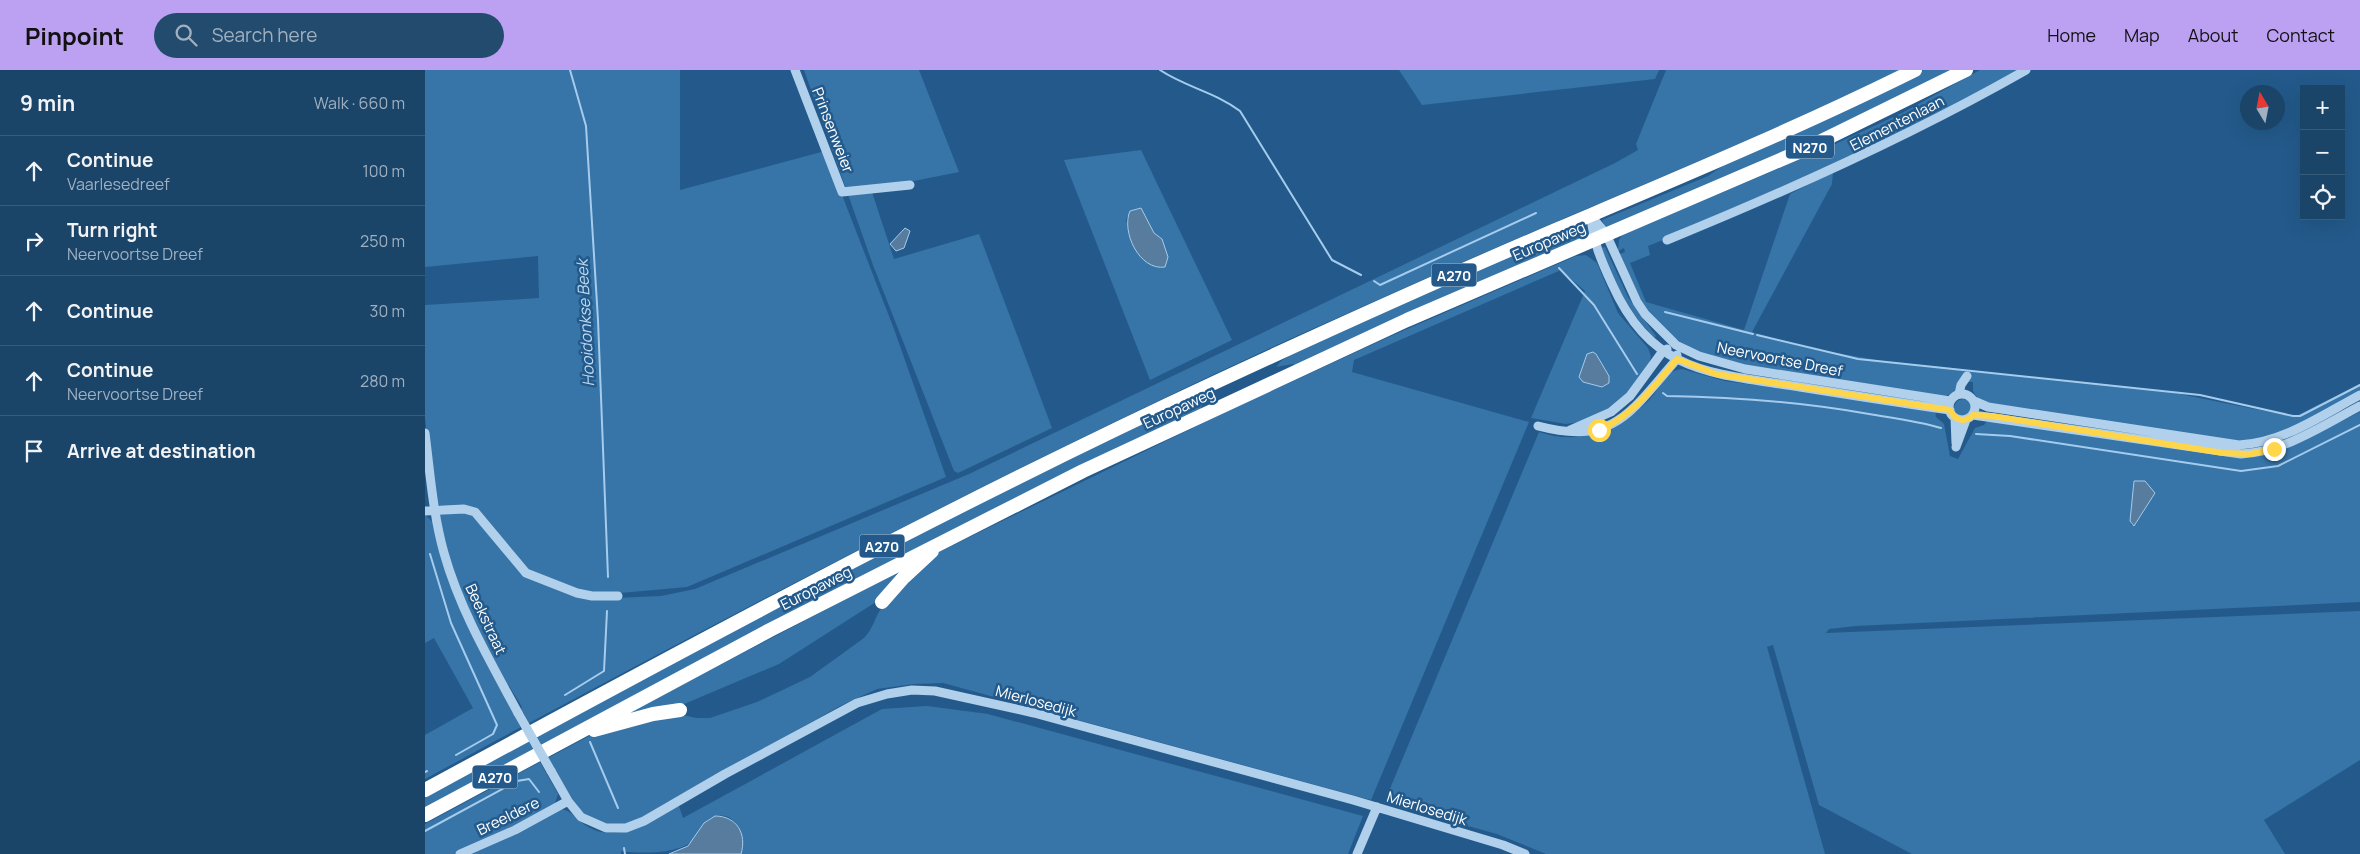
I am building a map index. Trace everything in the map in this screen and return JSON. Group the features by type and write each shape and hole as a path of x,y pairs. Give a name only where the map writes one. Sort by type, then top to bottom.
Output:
{"highway":[{"name":"Europaweg","path":"425,790 759,611 985,494 1213,383 1398,300 1810,121 1915,70"},
{"name":"Europaweg","path":"425,815 565,739 941,542 1139,444 1337,352 1801,151 1966,70"},
{"name":"A270","path":"883,602 903,577 941,542"},
{"name":"A270","path":"565,739 615,723 680,710"}],"street":[{"name":"Prinsenweier","path":"795,70 842,192 910,185"},
{"name":"Elementenlaan","path":"1667,240 1838,168 1972,101 2026,70"},
{"name":"Neervoortse Dreef","path":"1591,216 1606,234 1637,302 1657,329 1676,345 1699,356 1738,367 1950,406"},
{"name":"Neervoortse Dreef","path":"1591,216 1593,240 1620,302 1638,327 1663,351 1677,359 1716,374 1950,406"},
{"path":"1537,426 1568,431 1587,432 1616,423 1634,408 1677,359 1676,345 1663,351 1624,402 1611,412 1568,431"},
{"path":"1967,397 1975,410 1969,417 1956,447 1955,418 1950,406 1967,397 1998,408 2239,444 2257,443 2277,438 2360,395"},
{"path":"1955,418 1969,417 2241,454 2266,451 2282,446 2360,406"},
{"name":"Beekstraat","path":"425,433 430,510 462,603 518,713 568,801"},
{"path":"430,510 464,509 475,512 526,573 577,594 618,596"},
{"name":"Mierlosedijk","path":"568,801 581,817 597,826 615,830 635,826 857,703 887,694 912,690 935,691 1025,711 1377,807 1503,845 1525,854"},
{"name":"Breeldere","path":"460,854 515,830 568,801"},
{"path":"1357,854 1377,807"}],"shaded area":[{"path":"425,70 680,70 680,190 825,151 894,329 946,477 687,587 620,593 616,598 661,596 695,589 969,474 1615,163 1638,150 1636,144 1666,70 1900,70 1770,130 1453,266 1195,383 907,525 529,723 522,707 498,668 467,606 451,563 441,528 440,515 476,511 441,506 436,503 425,419 425,305 539,298 538,256 425,267"},
{"path":"804,70 919,70 959,172 914,181 870,186 894,259 979,234 1052,428 958,473 954,471 873,265"},
{"path":"1399,70 1659,70 1655,79 1422,105"},
{"path":"1924,70 1956,70 1855,121 1606,229 1602,220 1708,176 1724,165"},
{"path":"1980,70 2023,70 1931,118 1838,163 1648,246 1650,255 1630,263 1646,302 1744,330 1790,194 1833,172 1832,184 1752,332 1819,350 1883,361 2170,392 2294,417 2360,384 2360,391 2294,428 2270,437 2245,443 1980,402 1973,391 1973,382 1960,382 1955,392 1944,397 1741,366 1697,351 1678,340 1660,326 1647,310 1620,254 1625,252 1624,248 1618,251 1619,240 1622,235 1831,146 1902,113"},
{"path":"1141,150 1232,340 1150,380 1064,160","holes":["1141,209 1154,233 1162,239 1168,257 1132,242 1126,220 1130,212"]},
{"path":"1141,208 1154,233 1162,239 1168,257 1165,267 1156,267 1147,263 1134,248 1130,239 1128,219 1130,211"},
{"path":"1586,225 1590,236 1296,366 1293,364 1276,367 1289,356 1288,354 1569,229"},
{"path":"905,228 910,231 904,248 896,251 890,244"},
{"path":"1605,247 1628,297 1656,336 1654,338 1628,308 1600,248"},
{"path":"1586,255 1597,263 1618,313 1648,348 1651,356 1649,365 1640,380 1611,410 1579,422 1566,424 1531,418 1585,291 1561,270 1354,360 1352,372 1529,422 1371,800 943,683 914,684 877,689 840,706 633,822 625,824 604,824 588,817 576,807 548,758 591,735 679,714 696,718 710,718 757,702 810,677 864,638 870,631 882,607 893,593 916,570 939,552 1223,413 1391,336 1576,256"},
{"path":"1593,352 1609,376 1609,383 1602,387 1583,382 1579,377 1587,354"},
{"path":"1682,369 1725,381 1754,385 1775,385 1851,396 1874,403 1903,408 1935,410 1936,417 1944,424 1950,456 1958,459 1975,428 1984,425 1987,421 2242,456 2329,427 2360,412 2360,602 1856,626 1829,629 1826,633 2360,611 2360,760 2264,820 2285,854 1912,854 1819,805 1773,645 1767,647 1825,854 1546,854 1497,834 1384,803 1539,432 1554,436 1584,436 1599,433 1613,427 1626,420 1638,410 1654,395 1667,376 1676,370","holes":["2134,481 2155,493 2136,524 2131,525"]},
{"path":"1211,395 1212,397 1201,407 1201,410 425,810 425,793 819,583 1195,396 1197,399"},
{"path":"1963,399 1969,402 1972,408 1969,414 1963,417 1957,414 1954,408 1957,402"},
{"path":"2134,481 2145,481 2155,493 2134,526 2130,521"},
{"path":"425,515 433,522 484,659 521,727 425,779 425,735 473,708 434,638 425,643"},
{"path":"913,564 879,600 779,664 677,707 617,719"},
{"path":"927,706 988,714 1363,816 1348,854 741,854 742,840 738,826 728,817 721,816 713,817 706,821 693,840 687,845 659,852 638,853 621,851 621,854 464,854 559,809 570,812 585,825 597,831 609,833 633,829 679,806 683,818 882,709"},
{"path":"540,762 558,794 554,806 487,840 454,854 425,854 425,824"},
{"path":"715,816 729,819 739,828 743,840 741,854 669,854 688,846 704,823"}],"waterway":[{"name":"Hooidonkse Beek","path":"570,70 586,126 598,320 608,577"},
{"path":"1160,70 1230,104 1240,111 1332,260 1361,275"},
{"path":"1374,281 1380,285 1536,213"},
{"path":"1559,268 1594,305 1637,374"},
{"path":"1665,312 1753,334"},
{"path":"1757,335 1858,359 2200,395 2293,416 2300,416 2360,385"},
{"path":"1663,393 1667,396 1744,399 1819,406 1923,423 1941,428"},
{"path":"1976,434 2010,436 2241,471 2278,466 2360,425"},
{"path":"430,554 451,623 497,725 493,734 456,755"},
{"name":"Hooidonkse Beek","path":"565,695 604,671 607,611"},
{"name":"Hooidonkse Beek","path":"590,742 618,808"},
{"path":"425,831 517,781 529,779 539,792"},
{"name":"Hooidonkse Beek","path":"624,848 625,854"}],"route":[{"path":"1599,430 1616,423 1634,408 1677,359 1716,374 1737,378 1950,410 1952,415 1960,420 1966,420 1973,415 1992,416 2233,454 2250,454 2274,449"}]}
